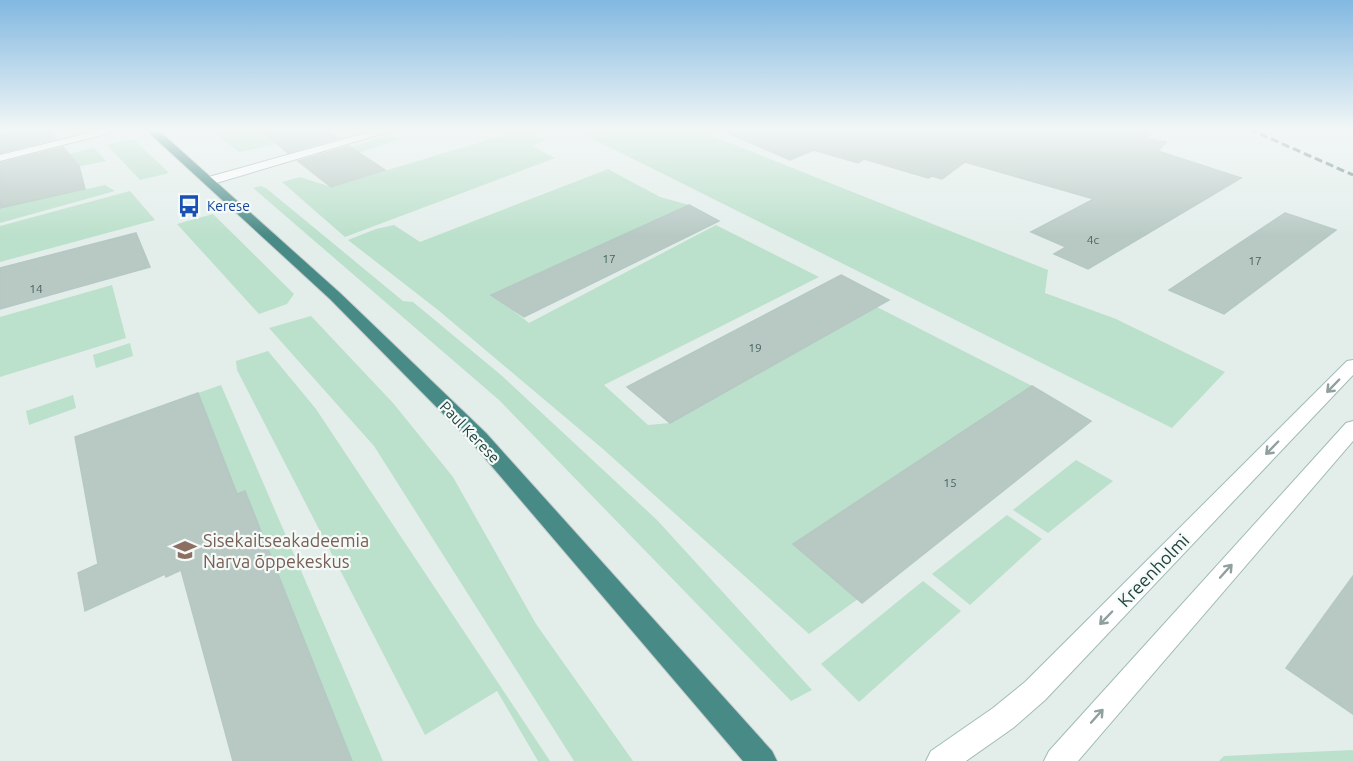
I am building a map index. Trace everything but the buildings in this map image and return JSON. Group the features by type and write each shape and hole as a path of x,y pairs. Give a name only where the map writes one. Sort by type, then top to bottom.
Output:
{"highway":[{"name":"Paul Kerese","path":"190,165 335,296 479,438 762,761"}],"main road":[{"path":"209,181 267,165"},
{"name":"Kreenholmi","path":"941,761 1003,718 1035,691 1353,365"},
{"path":"1059,761 1353,428"}],"green space":[{"path":"27,165 89,165 72,168 0,171"},
{"path":"125,165 160,165 169,173 140,180"},
{"path":"406,165 538,165 345,237 282,182 300,177 331,187"},
{"path":"644,165 784,165 1048,270 1045,293 1116,319 1225,372 1172,428"},
{"path":"608,169 660,197 689,205 492,294 529,323 716,225 819,277 604,385 648,425 670,423 877,307 1032,386 793,544 858,599 809,634 603,449 438,310 348,240 394,225 420,242"},
{"path":"105,185 115,191 0,223 0,208"},
{"path":"260,186 266,188 403,301 413,302 501,375 657,520 812,690 791,701 499,400 253,188"},
{"path":"130,191 155,220 0,262 0,226"},
{"path":"213,214 294,294 287,304 259,314 177,224"},
{"path":"112,285 126,338 0,377 0,317"},
{"path":"311,316 393,403 453,477 536,624 633,761 574,761 374,446 269,328"},
{"path":"130,343 133,356 96,368 93,355"},
{"path":"268,351 316,409 550,761 538,761 497,691 425,735 237,370 236,361"},
{"path":"221,385 383,761 352,761 245,491 237,494 198,393"},
{"path":"73,395 76,408 29,425 26,411"},
{"path":"1076,460 1113,481 1048,533 1013,510"},
{"path":"1007,515 1042,539 970,605 932,574"},
{"path":"923,581 961,611 859,702 821,664"},
{"path":"1353,750 1353,761 1219,761 1224,756"}],"railway":[{"path":"1329,165 1353,175"}],"place":[{"name":"Kerese","path":"189,206"},
{"name":"Sisekaitseakadeemia Narva õppekeskus","path":"185,550"}]}
